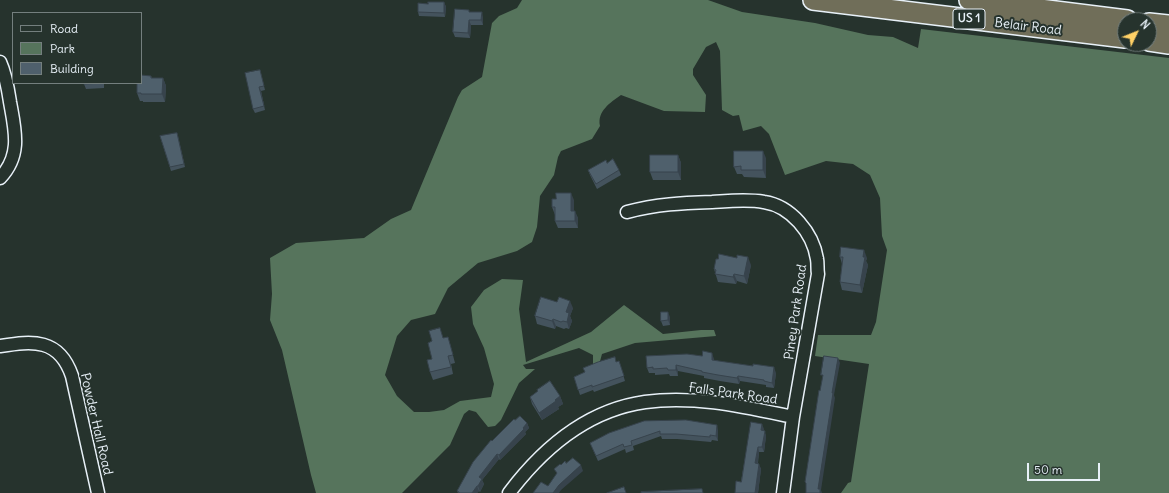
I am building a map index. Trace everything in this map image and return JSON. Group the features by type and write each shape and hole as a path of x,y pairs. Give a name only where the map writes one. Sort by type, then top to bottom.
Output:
{"highway":[{"name":"Belair Road","path":"813,0 1117,37"},
{"name":"Belair Road","path":"969,0 1117,19"},
{"path":"1157,24 1169,25"},
{"path":"1157,42 1169,44"}],"street":[{"path":"0,62 6,81 16,147 9,166 0,178"},
{"name":"Piney Park Road","path":"627,212 652,206 676,203 746,200 758,201 778,205 797,220 804,227 809,236 817,258 818,274 793,417 783,493"},
{"name":"Powder Hall Road","path":"0,346 24,342 41,344 58,352 64,359 72,376 98,493"},
{"name":"Falls Park Road","path":"509,493 540,457 572,430 605,413 624,407 644,402 708,402 749,408 793,417"}],"green space":[{"path":"522,0 708,0 742,12 815,23 868,35 893,37 918,48 921,29 1169,58 1169,493 841,493 848,483 851,482 869,364 815,356 818,335 871,335 876,322 887,250 882,236 880,198 870,175 853,164 826,161 785,175 769,134 761,126 743,131 739,115 733,116 722,110 720,51 716,42 706,47 693,69 693,75 706,95 705,112 664,111 621,95 613,101 602,112 600,116 600,126 592,139 561,151 554,175 540,196 537,227 532,242 517,251 478,263 448,288 435,314 411,320 397,336 385,375 397,396 414,412 444,410 460,401 491,397 494,384 484,348 473,324 471,307 484,290 502,279 523,280 519,309 526,362 591,332 624,305 663,334 714,330 716,336 635,343 602,354 599,365 593,364 593,355 579,348 523,365 526,369 535,369 519,383 501,420 495,426 488,427 476,412 469,410 464,414 450,445 402,493 316,493 282,350 270,320 272,294 270,258 296,243 364,238 391,219 411,210 458,97 462,90 482,77 492,23 499,16 517,8"}],"building":[{"path":"428,2 444,2 444,13 418,12 418,3 428,4"},
{"path":"455,9 469,10 469,12 482,12 481,20 469,20 468,33 453,32"},
{"path":"260,70 264,86 259,87 264,106 253,109 245,73"},
{"path":"142,75 151,76 151,78 163,78 162,94 137,93 137,84 142,84"},
{"path":"177,133 184,164 170,167 160,136"},
{"path":"734,151 763,151 763,170 741,170 741,166 734,167"},
{"path":"650,155 678,155 678,172 650,172"},
{"path":"613,159 619,170 596,184 588,170 606,160 607,163"},
{"path":"556,193 571,193 571,211 575,211 575,221 555,221 555,207 552,207 552,199 556,199"},
{"path":"841,247 864,250 863,257 865,257 860,285 840,282 843,257 840,257"},
{"path":"719,254 737,258 737,255 748,257 744,276 734,274 733,277 715,274 716,270 714,269 716,259 718,259"},
{"path":"541,297 557,302 559,297 570,301 566,312 569,313 567,322 561,322 553,319 552,321 535,316"},
{"path":"661,312 668,312 668,320 661,321"},
{"path":"440,328 443,338 448,337 453,355 448,356 451,367 430,372 427,360 432,359 428,343 432,341 429,331"},
{"path":"703,351 712,353 712,360 753,366 753,364 774,367 772,383 764,380 738,376 737,378 702,372 676,365 676,370 668,370 667,368 653,369 653,367 647,368 646,356 687,354 702,356"},
{"path":"824,356 838,358 818,489 820,489 820,493 806,493 805,482 819,390 820,391 823,375 821,375"},
{"path":"615,357 616,362 619,361 624,376 592,387 592,385 578,390 574,377 585,372 583,368"},
{"path":"550,381 560,396 555,400 556,401 539,413 530,397"},
{"path":"520,416 527,423 523,428 524,429 499,455 497,454 479,477 482,479 472,493 459,493 457,491 473,462 491,440 492,441 514,419 515,420"},
{"path":"686,420 717,425 716,436 710,435 710,437 660,434 660,431 631,441 632,445 624,447 623,444 596,456 590,443 609,433 644,421"},
{"path":"751,422 762,424 761,430 765,431 762,447 758,447 755,463 759,464 755,493 735,493 736,481 741,482"},
{"path":"573,458 581,465 559,485 553,493 533,493 541,482 548,486 557,473 554,469 565,461 566,463"},
{"path":"624,487 626,493 607,493"},
{"path":"702,489 703,493 641,493 641,492"}]}
